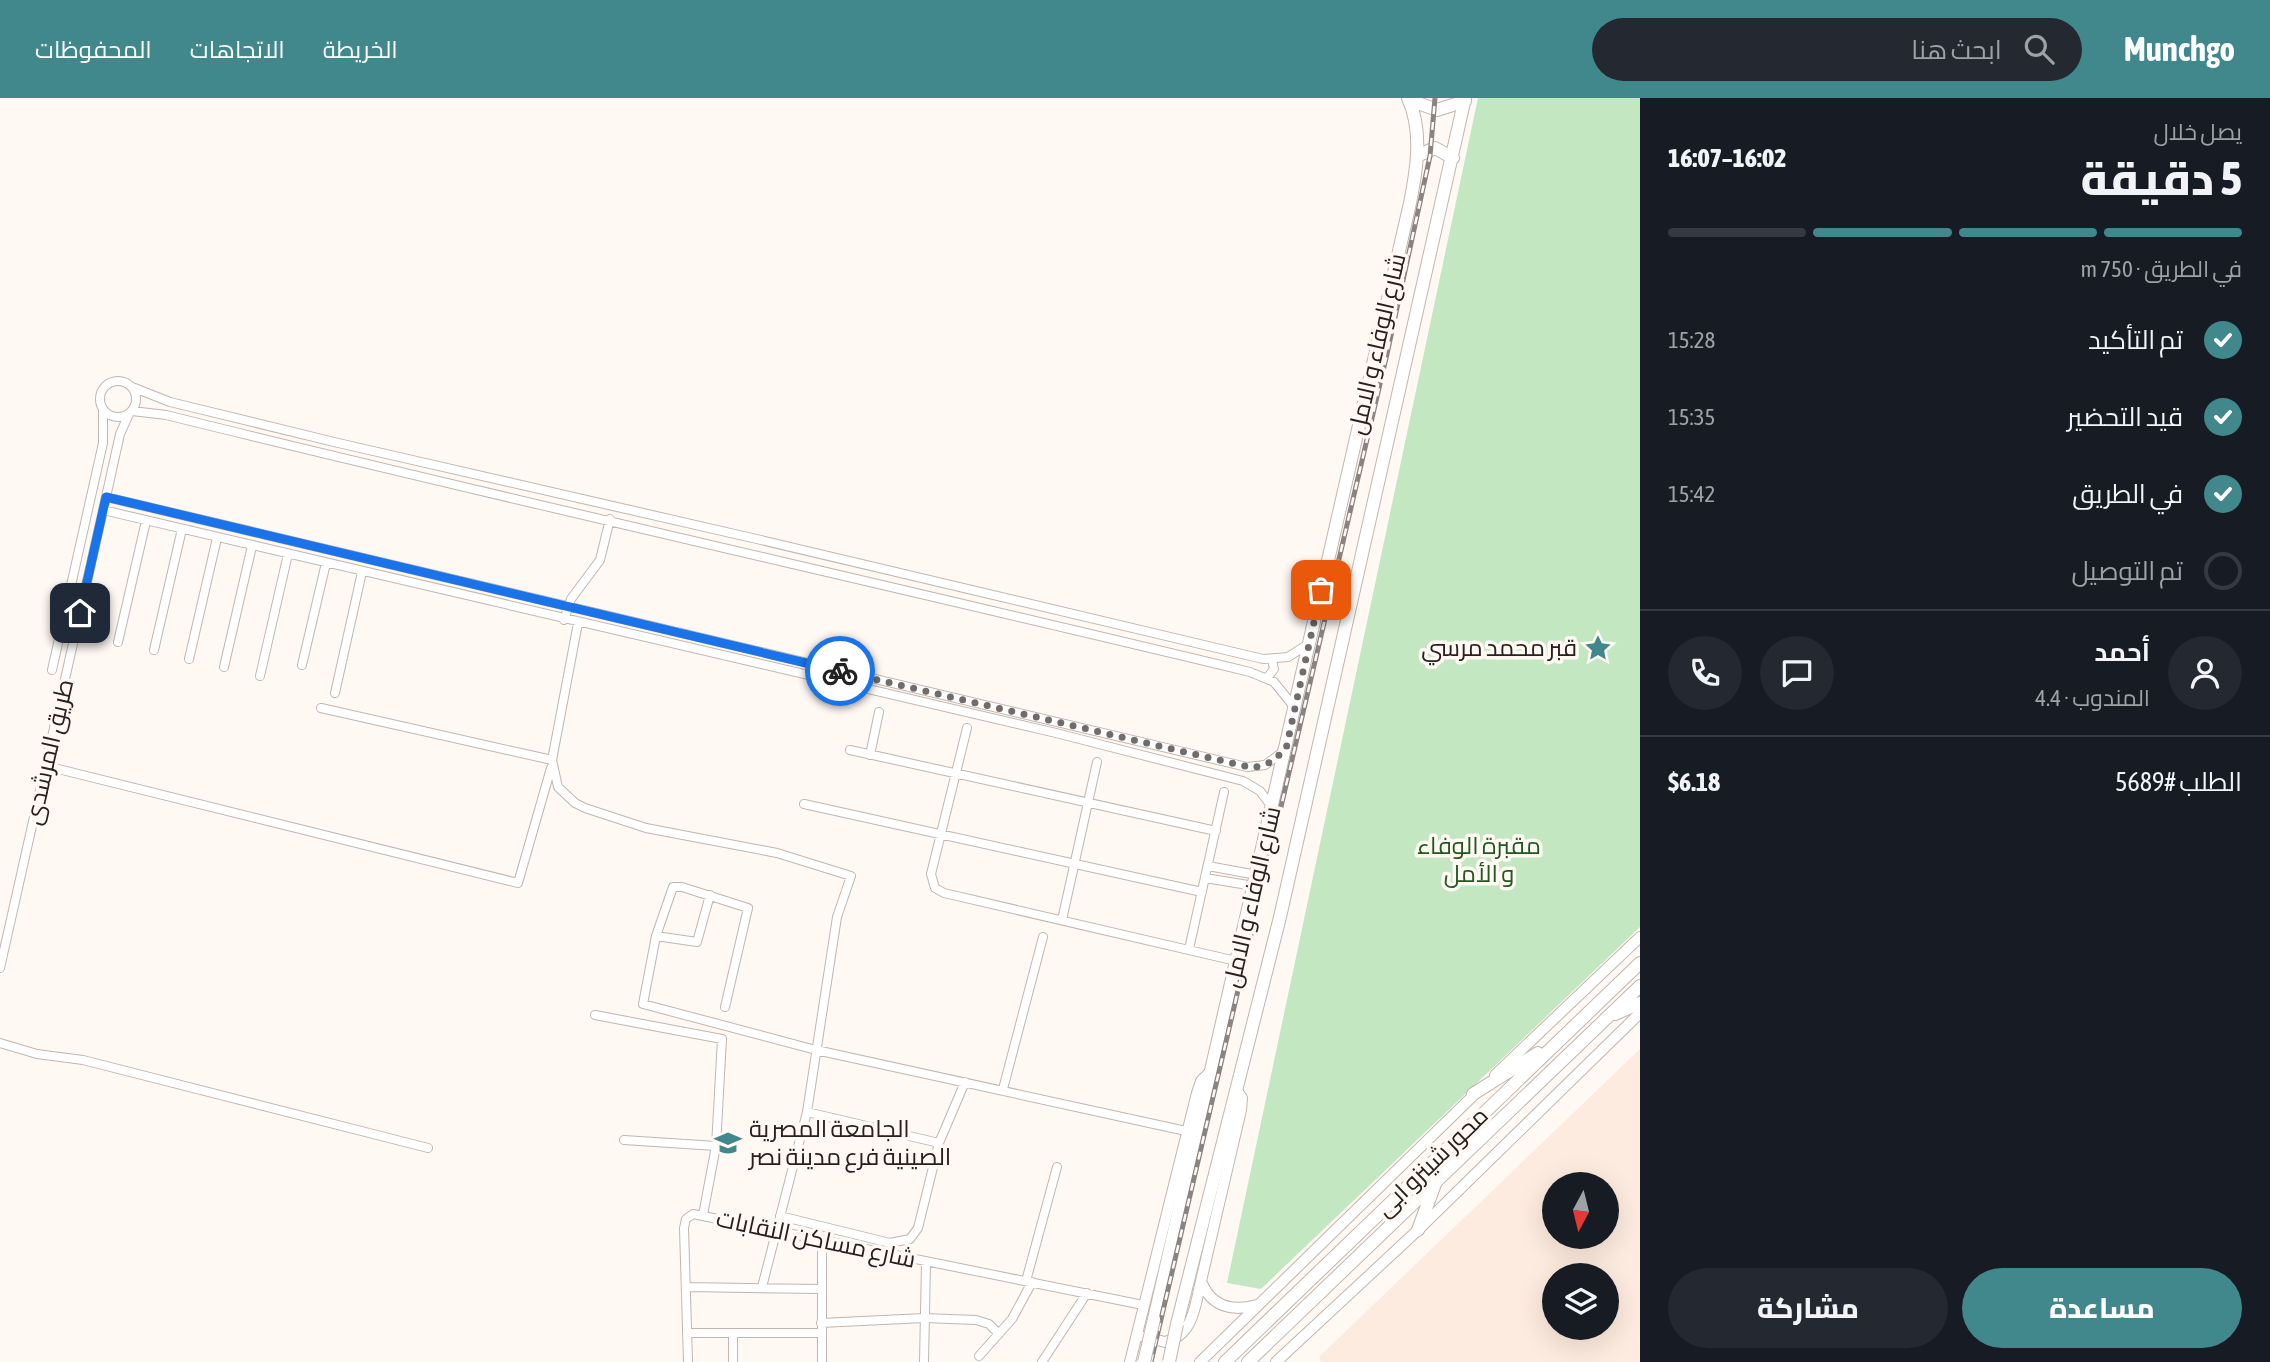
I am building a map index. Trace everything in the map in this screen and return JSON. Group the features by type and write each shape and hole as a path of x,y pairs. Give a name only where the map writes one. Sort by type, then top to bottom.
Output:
{"main road":[{"path":"1409,99 1419,106 1437,110 1465,100"},
{"name":"شارع الوفاء و الامل","path":"1214,1069 1236,961 1410,202 1417,156 1417,118 1409,99"},
{"name":"شارع الوفاء و الامل","path":"1236,1089 1288,886 1465,100"},
{"path":"1417,156 1435,148 1443,150 1453,158"},
{"name":"محور شينزو ابى","path":"1225,1362 1640,963"},
{"name":"محور شينزو ابى","path":"1248,1362 1640,986"},
{"path":"1606,1018 1640,1003"},
{"path":"1474,1094 1562,1038"},
{"path":"1144,1362 1214,1069"},
{"path":"1168,1362 1236,1089"},
{"path":"1418,1230 1438,1179"}],"street":[{"path":"1295,709 1285,694 1267,678 758,554 421,478 166,415 131,413 117,418 103,410 100,395 109,384 118,381 170,402 1272,660 1296,654 1309,643"},
{"path":"131,413 137,399 132,387"},
{"name":"طريق المرشدى","path":"52,670 103,443 103,410"},
{"name":"طريق المرشدى","path":"0,968 120,435 131,413"},
{"path":"106,497 1253,768 1271,762 1286,749"},
{"path":"129,517 126,510 134,503"},
{"path":"103,510 1056,733 1250,784 1260,791 1273,808"},
{"path":"564,620 567,607 600,560 610,519"},
{"path":"118,642 146,521"},
{"path":"154,650 182,529"},
{"path":"189,659 217,537"},
{"path":"758,554 761,540"},
{"path":"224,667 252,546"},
{"path":"260,676 288,554"},
{"path":"302,665 326,563"},
{"path":"335,694 362,572"},
{"path":"46,766 518,883 552,762 579,623"},
{"path":"1267,678 1274,669 1272,660"},
{"path":"321,708 552,762"},
{"path":"870,755 879,712"},
{"path":"967,728 931,874 932,884 939,891 1236,961"},
{"path":"850,750 1216,831"},
{"path":"552,762 558,787 575,803 585,808 627,823 750,846 849,874 851,881 837,917 807,1112 762,1287"},
{"path":"1062,920 1097,762"},
{"path":"1250,784 1254,778 1253,768"},
{"path":"1189,949 1224,792"},
{"path":"804,804 1202,892"},
{"path":"1208,866 1228,870 1255,881"},
{"path":"1226,881 1228,870"},
{"path":"1205,878 1255,881"},
{"path":"638,1023 656,936 673,887 744,905 749,912 725,1007"},
{"path":"656,936 697,943 710,895"},
{"path":"1003,1089 1043,937"},
{"path":"1200,1362 1474,1094 1528,1046 1640,937"},
{"path":"643,1004 816,1050 1186,1131"},
{"path":"1276,1362 1418,1230 1640,1013"},
{"path":"595,1015 722,1039 716,1146 704,1215"},
{"path":"0,1043 37,1054 83,1060 428,1148"},
{"name":"شارع الوفاء و الامل","path":"1129,1362 1186,1131 1202,1081 1214,1069"},
{"path":"780,1216 890,1243 904,1242 918,1228 939,1143 965,1082"},
{"name":"شارع الوفاء و الامل","path":"1138,1329 1145,1338 1158,1342 1178,1337 1191,1321 1241,1110 1242,1098 1236,1089"},
{"path":"807,1112 939,1143"},
{"path":"624,1140 716,1146"},
{"path":"979,1356 1018,1310 1029,1281 1057,1167"},
{"name":"شارع مساكن النقابات","path":"688,1362 684,1223 693,1214 1143,1306"},
{"path":"822,1240 822,1362"},
{"path":"924,1362 926,1263"},
{"path":"1201,1281 1207,1294 1221,1305 1239,1309 1260,1305"},
{"path":"686,1287 821,1289"},
{"path":"1042,1362 1087,1293"},
{"path":"821,1323 924,1318 983,1321 999,1334"},
{"path":"687,1333 822,1333"},
{"path":"733,1334 733,1362"},
{"path":"1289,1362 1293,1346"}],"shaded area":[{"path":"1640,1049 1640,1362 1321,1362 1319,1357"}],"green space":[{"name":"مقبرة الوفاء و الأمل","path":"1478,98 1640,98 1640,927 1261,1289 1227,1283"}],"railway":[{"path":"1151,1362 1387,354 1430,156 1435,98"}],"way so far":[{"path":"840,671 1253,768 1271,762 1286,749 1321,590"}],"place":[{"name":"قبر محمد مرسي","path":"1598,648"},
{"name":"الجامعة المصرية الصينية فرع مدينة نصر","path":"728,1143"}],"route":[{"path":"80,613 106,497 840,671"}]}
